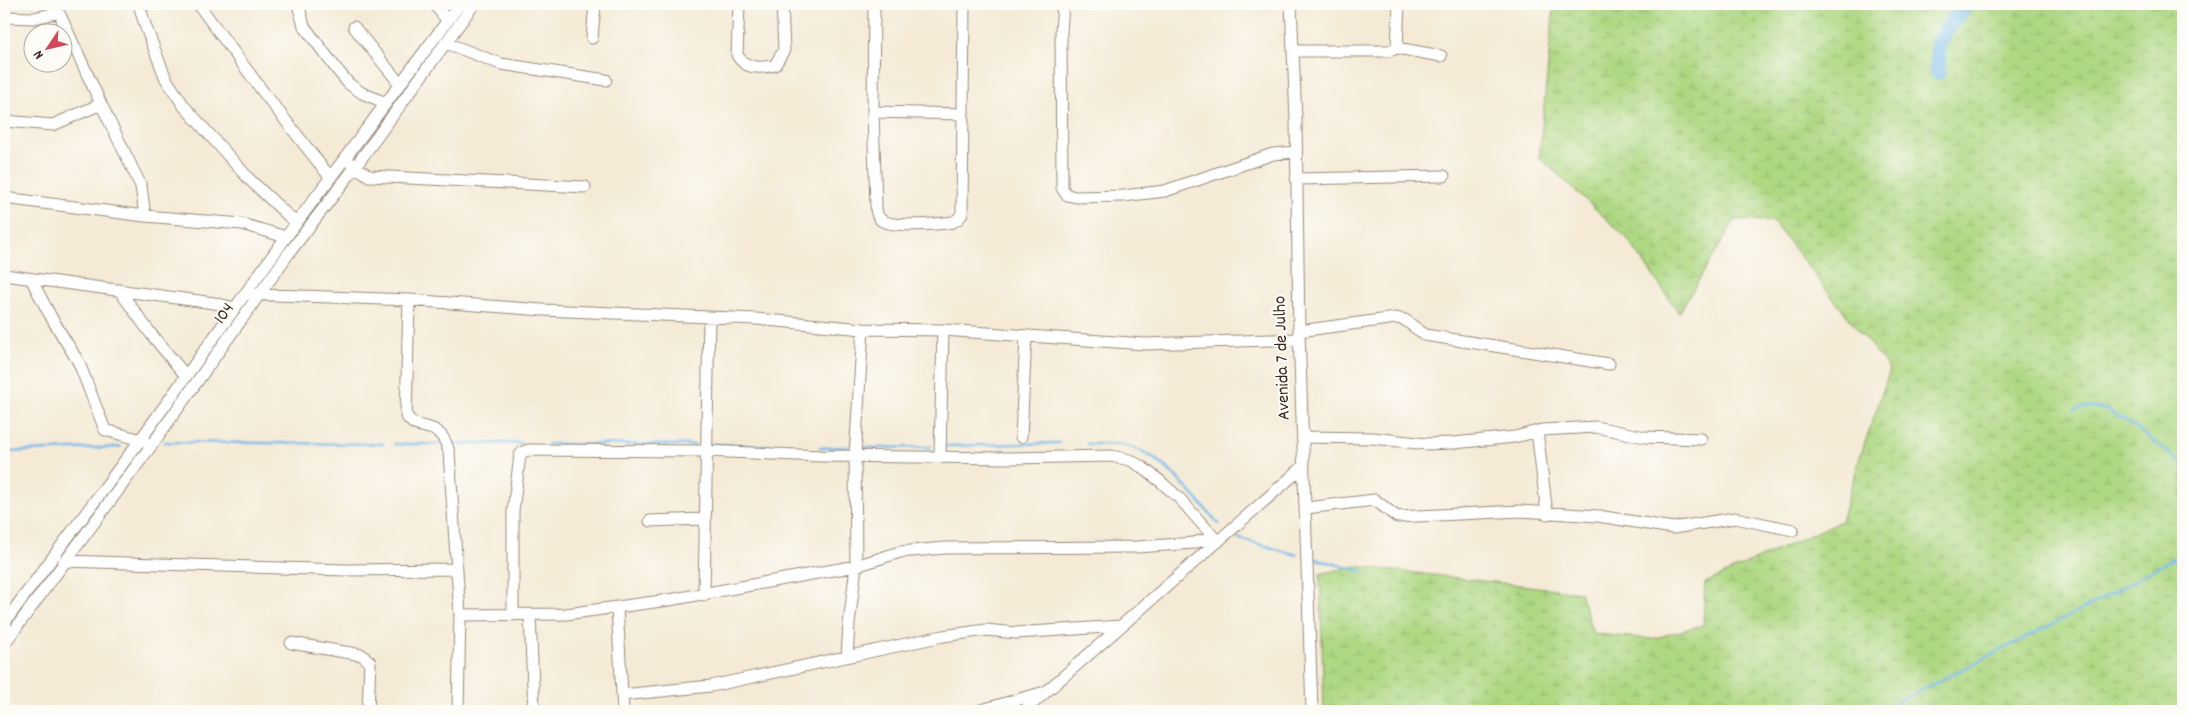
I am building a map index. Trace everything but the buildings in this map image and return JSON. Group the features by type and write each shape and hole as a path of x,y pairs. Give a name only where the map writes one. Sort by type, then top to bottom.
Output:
{"street":[{"path":"139,4 144,25 166,79 184,106 254,184 296,223"},
{"path":"198,4 264,93 330,177"},
{"path":"298,4 304,26 349,84 362,93 386,103"},
{"path":"434,4 447,20"},
{"path":"4,623 141,439 296,223 460,4"},
{"name":"104","path":"4,644 151,446 288,253 355,167 474,4"},
{"path":"592,38 594,4"},
{"path":"739,4 737,55 741,62 747,65 765,67 774,65 784,50 782,4"},
{"path":"874,4 873,112 877,214 881,220 892,224 945,223 958,219 962,214 964,4"},
{"path":"1063,4 1062,188 1067,195 1076,197 1156,193 1272,154 1296,152"},
{"name":"Avenida 7 de Julho","path":"1291,4 1299,335 1312,711"},
{"path":"1397,48 1398,4"},
{"path":"4,17 34,18 56,13 60,15 141,186 145,216"},
{"path":"354,27 400,84"},
{"path":"446,43 501,64 606,80"},
{"path":"1293,51 1388,51 1397,48 1441,56"},
{"path":"4,121 53,125 101,104"},
{"path":"873,112 963,114"},
{"path":"346,158 355,167 369,176 585,187"},
{"path":"1296,179 1444,176"},
{"path":"4,198 145,216 242,224 286,237"},
{"path":"4,275 68,282 214,303 235,308"},
{"path":"32,279 51,317 79,362 105,430 113,434 141,439 151,446"},
{"path":"119,290 186,376"},
{"path":"246,294 261,293 408,300 543,310 756,319 863,328 943,330 1145,344 1299,335 1396,318 1405,320 1425,335 1609,364"},
{"path":"408,300 406,414 410,420 417,424 440,432 446,440 449,452 460,615 458,711"},
{"path":"704,595 705,451 709,318"},
{"path":"847,657 856,566 855,456 863,328"},
{"path":"940,456 943,330"},
{"path":"1021,437 1026,336"},
{"path":"1303,437 1373,438 1426,444 1515,437 1537,431 1596,426 1645,438 1701,439"},
{"path":"1537,431 1546,514"},
{"path":"513,615 513,511 519,461 523,452 705,451 855,456 1010,458 1111,456 1130,460 1142,466 1179,498 1215,539"},
{"path":"1024,711 1121,626 1215,539 1304,466"},
{"path":"1306,508 1366,500 1378,501 1390,514 1397,517 1520,511 1598,516 1673,528 1735,518 1793,530"},
{"path":"650,520 705,519"},
{"path":"460,615 566,614 617,608 704,595 856,566 900,552 1035,547 1137,547 1215,539"},
{"path":"64,561 345,570 456,569"},
{"path":"617,608 623,711"},
{"path":"530,615 534,711"},
{"path":"622,695 711,686 943,636 986,630 1016,633 1121,626"},
{"path":"291,643 362,655 367,658 370,662 368,711"},
{"path":"978,711 1046,691"}],"green space":[{"path":"1554,4 2183,4 2183,711 1324,711 1320,574 1355,566 1580,592 1593,634 1652,639 1703,625 1705,583 1841,521 1861,454 1890,370 1772,221 1735,220 1679,313 1627,238 1539,157"}],"waterway":[{"path":"1938,72 1938,45 1950,24 1966,4"},
{"path":"2075,410 2089,407 2104,410 2118,416 2183,463"},
{"path":"165,442 383,444"},
{"path":"454,444 521,443"},
{"path":"945,446 1059,443"},
{"path":"394,444 440,444"},
{"path":"548,444 694,445"},
{"path":"711,444 790,447"},
{"path":"1087,444 1122,445 1133,448 1158,461 1180,481 1219,524"},
{"path":"4,452 120,447"},
{"path":"820,448 848,447"},
{"path":"862,448 931,447"},
{"path":"1237,538 1297,555"},
{"path":"1879,711 2091,605 2183,553"},
{"path":"1313,558 1364,572"}]}
